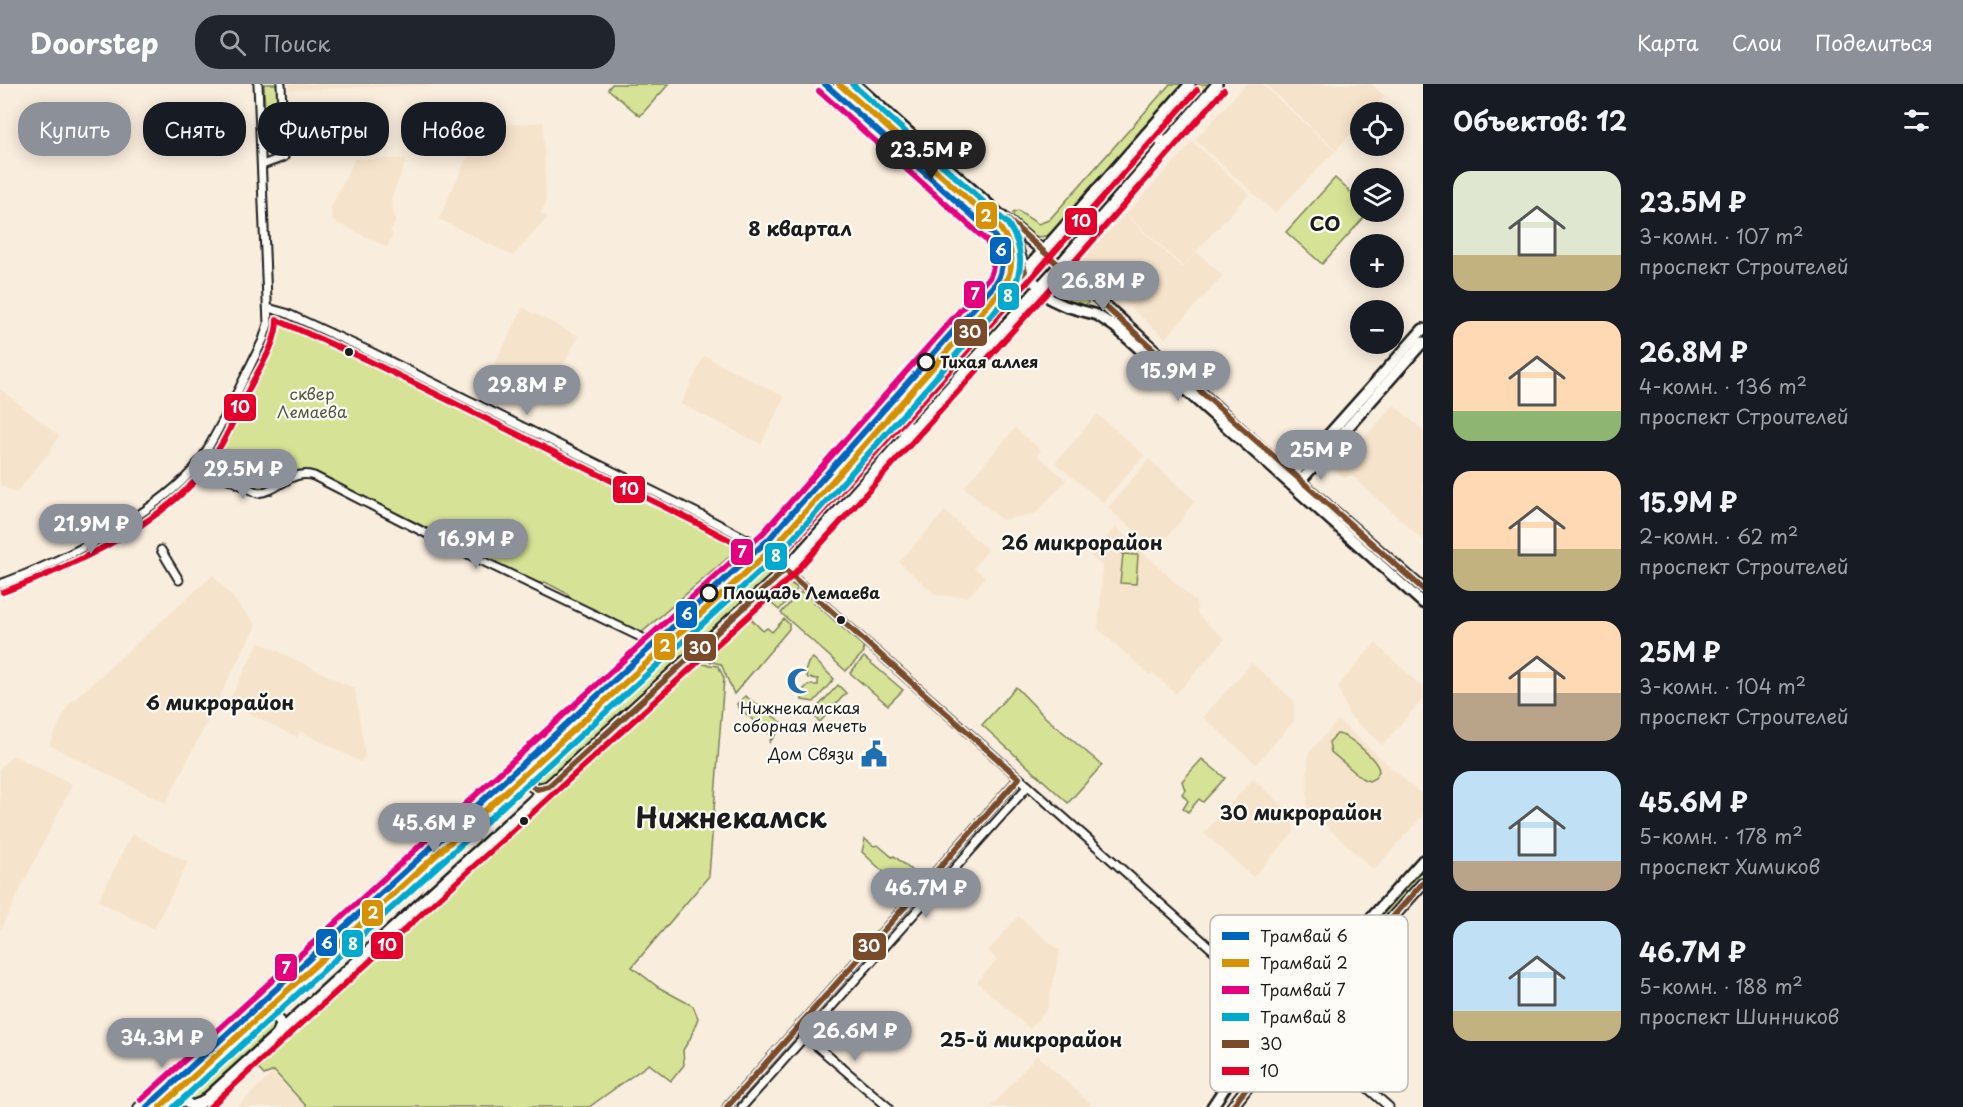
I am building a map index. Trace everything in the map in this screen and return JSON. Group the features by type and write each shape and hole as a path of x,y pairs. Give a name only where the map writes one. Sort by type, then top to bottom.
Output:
{"main road":[{"path":"840,84 855,94 1007,230 1014,238 1025,271 1052,300"},
{"path":"855,84 1111,310 1423,603"},
{"path":"166,1107 773,553 1190,84"},
{"path":"186,1089 183,1097 187,1104 194,1106 200,1104 785,570 1217,84"},
{"path":"1146,134 1152,132 1159,135 1162,142 1161,148"},
{"path":"1076,309 1084,309 1092,304 1094,299 1091,292"},
{"path":"1027,299 1035,297 1052,300 1104,319 1293,482 1423,589"},
{"path":"1104,319 1103,313 1111,310"},
{"path":"1293,482 1423,329"},
{"path":"1293,482 1423,342"},
{"path":"889,422 896,419 906,422 907,427 903,438"},
{"path":"536,769 532,778 532,786 537,789 549,786"},
{"path":"1374,915 1423,860"},
{"path":"1395,915 1423,883"},
{"path":"264,1017 271,1015 278,1018 281,1025 277,1034"},
{"path":"1212,1107 1223,1092"},
{"path":"1232,1107 1243,1092"}],"street":[{"path":"0,584 70,554 160,499 184,479 197,464 214,435 263,340 268,324 258,84"},
{"path":"262,165 284,157 281,84"},
{"path":"268,308 286,313 369,351 773,553"},
{"path":"197,464 261,494 298,475 310,474 443,542 649,641 663,653"},
{"path":"161,550 178,580"},
{"path":"785,570 1210,947"},
{"path":"138,1107 649,641"},
{"path":"727,1107 1019,778"},
{"path":"742,1107 1028,786"},
{"path":"806,1035 888,1107"},
{"path":"1372,1092 1389,1107"}],"shaded area":[{"path":"289,84 463,84 289,90"},
{"path":"1246,84 1262,84 1335,151 1275,213 1195,140"},
{"path":"1265,84 1371,84 1385,96 1379,102 1350,102 1350,134 1336,150"},
{"path":"543,122 546,204 540,213 548,217 513,256 439,219 468,156 506,156 506,125"},
{"path":"1193,142 1249,194 1183,266 1126,214"},
{"path":"355,159 407,159 391,199 395,222 387,247 332,220 331,208"},
{"path":"1125,214 1182,268 1197,252 1223,276 1165,338 1080,262"},
{"path":"523,308 578,336 543,405 488,377"},
{"path":"704,356 785,397 761,444 681,404"},
{"path":"0,389 59,436 51,450 16,493 0,485"},
{"path":"1394,405 1423,430 1423,540 1350,474 1345,479 1335,470"},
{"path":"1097,414 1144,455 1103,502 1055,463"},
{"path":"1015,428 1041,450 1037,455 1066,480 1035,514 1002,520 964,487"},
{"path":"1149,459 1195,501 1186,515 1156,549 1108,508"},
{"path":"945,511 988,550 974,568 985,577 968,597 936,595 899,562"},
{"path":"1116,527 1196,602 1198,615 1225,639 1176,694 1153,673 1150,675 1098,629 1103,567 1090,555"},
{"path":"213,575 256,625 166,803 49,745 69,704"},
{"path":"259,642 355,689 365,755 361,762 300,731 297,737 228,703"},
{"path":"1375,643 1423,688 1423,699 1382,745 1349,715 1338,686"},
{"path":"1252,663 1294,701 1294,721 1256,764 1203,717"},
{"path":"1338,720 1423,796 1423,815 1374,870 1307,808 1308,754"},
{"path":"13,755 72,785 0,930 0,768"},
{"path":"1253,779 1292,814 1294,832 1253,877 1204,833"},
{"path":"132,834 188,862 154,929 98,901"},
{"path":"1018,916 1060,951 1047,1009 1030,1029 978,983 997,960 988,951"},
{"path":"1037,1055 1091,1104 1088,1107 991,1107"},
{"path":"273,1073 305,1107 237,1107"}],"green space":[{"path":"264,84 278,84 279,102 265,102"},
{"path":"612,84 669,84 640,116 608,89"},
{"path":"1170,84 1184,84 1050,234 1035,236 1014,220 1013,213 1018,211 1038,224 1049,220"},
{"path":"1195,84 1211,84 1164,136 1156,129"},
{"path":"1151,137 1157,141 1156,147 1058,259 1049,250"},
{"path":"1335,178 1350,192 1350,222 1360,222 1322,264 1286,232"},
{"path":"1060,270 1087,295 1086,305 1069,304 1043,288"},
{"path":"1024,278 1032,286 975,354 957,353"},
{"name":"сквер Лемаева","path":"287,319 361,350 745,543 641,633 569,599 568,594 545,582 538,583 310,470 294,472 267,488 257,489 210,465 277,324"},
{"path":"954,357 971,358 927,408 910,423 902,415"},
{"path":"895,422 902,422 903,431 790,561 544,786 536,786 535,778 660,661"},
{"path":"1123,554 1138,555 1136,584 1120,583"},
{"path":"785,580 798,588 779,610 764,597"},
{"path":"803,592 863,646 864,652 846,671 781,613 798,594"},
{"path":"748,616 763,631 767,628 772,632 784,619 789,624 789,629 734,694 721,664 703,660"},
{"path":"864,657 903,690 888,705 850,673"},
{"path":"813,658 834,679 814,702 802,700 802,691 808,685 818,685 818,679 808,678 805,672 808,663"},
{"path":"701,664 718,666 724,678 709,876 632,967 658,987 693,1006 698,1018 683,1050 684,1065 671,1081 649,1064 589,1107 307,1107 274,1071 264,1075 253,1063 485,856 501,837 508,839 532,818 533,813 547,798 644,711"},
{"path":"838,685 846,693 820,722 811,714"},
{"path":"1016,687 1045,717 1102,765 1068,803 982,725"},
{"path":"745,696 784,724 769,743 772,736 738,707 737,704"},
{"path":"1337,734 1348,738 1368,754 1379,771 1375,778 1369,781 1363,779 1331,752 1329,742"},
{"path":"1202,759 1225,778 1203,802 1199,799 1188,812 1183,809 1188,801 1182,794 1185,790 1182,781"},
{"path":"865,839 874,846 878,845 892,857 894,856 923,880 913,893 905,892 862,852"},
{"path":"1423,866 1423,878 1390,915 1379,915"},
{"path":"274,1019 276,1027 197,1102 191,1103 187,1097 189,1093 267,1020"}],"tram line":[{"name":"6","path":"147,1107 769,539 996,283 1001,270 1002,258 993,234 825,84"},
{"name":"2","path":"160,1107 775,546 1003,288 1010,272 1011,257 1008,242 1000,228 839,84"},
{"name":"8","path":"174,1107 781,552 1011,293 1018,276 1020,258 1017,241 1008,224 852,84"},
{"name":"7","path":"141,1100 763,533 989,278 994,258 986,240 819,91"}],"transit line":[{"name":"30","path":"727,1107 1019,778 785,570 549,786 537,789 532,786 532,778 536,769 780,545 1025,271 1014,238 1007,230 855,94 840,84"},
{"name":"10","path":"3,592 54,572 105,547 153,516 195,481 212,460 232,424 271,346 277,320 365,359 769,561 777,561 943,378 1197,90"},
{"name":"10","path":"210,1107 791,577 1061,277 1224,90"},
{"name":"30","path":"1007,219 1423,589"},
{"name":"30","path":"1395,915 1423,883"},
{"name":"30","path":"1232,1107 1244,1092"}],"place":[{"name":"Тихая аллея","path":"926,362"},
{"name":"Площадь Лемаева","path":"709,593"},
{"name":"Нижнекамская соборная мечеть","path":"800,681"},
{"name":"Дом Связи","path":"874,754"}],"district":[{"name":"СО","path":"1325,224"},
{"name":"8 квартал","path":"800,229"},
{"name":"26 микрорайон","path":"1082,543"},
{"name":"6 микрорайон","path":"220,703"},
{"name":"30 микрорайон","path":"1301,813"},
{"name":"Нижнекамск","path":"731,818"},
{"name":"25-й микрорайон","path":"1031,1040"}]}
